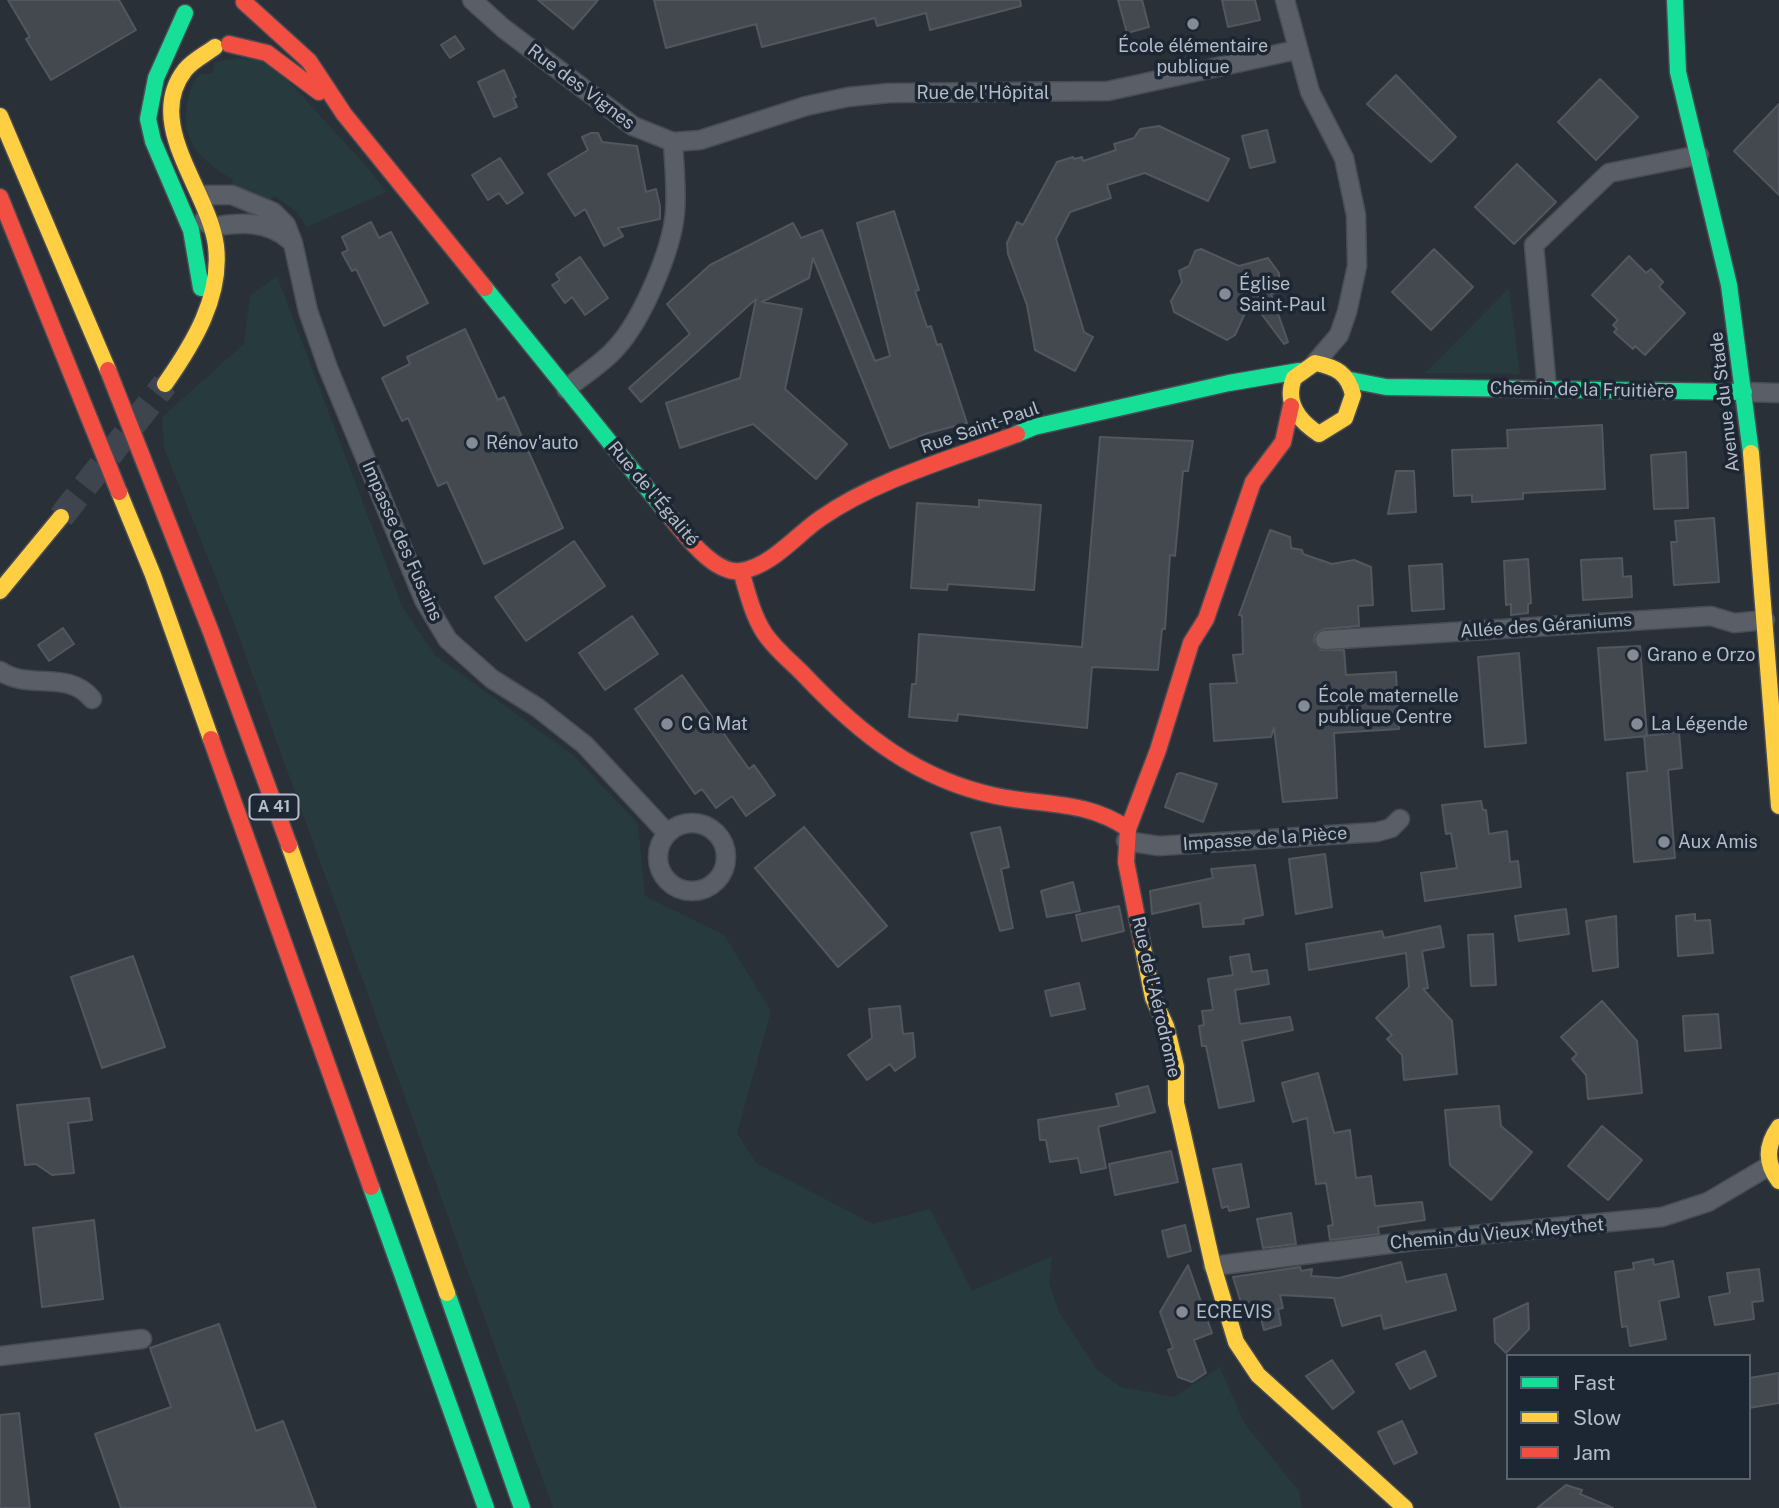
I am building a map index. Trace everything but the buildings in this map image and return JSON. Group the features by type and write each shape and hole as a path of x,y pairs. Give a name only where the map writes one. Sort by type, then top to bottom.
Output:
{"main road":[{"name":"Avenue du Stade","path":"1675,0 1677,63 1729,281 1744,392 1779,806"},
{"path":"165,384 201,330 212,300 216,275 212,227 203,195 174,141 170,128 170,102 183,72 197,57 222,45 244,28 244,1"},
{"name":"Rue de l'Égalité","path":"244,1 261,23 301,52 344,114 566,389 704,554 725,569 741,571"},
{"path":"187,4 190,34 201,43 222,45"},
{"path":"187,4 157,79 148,118 155,148 190,223 200,263 201,330"},
{"name":"Rue de l'Égalité","path":"222,45 249,44 273,54 344,114"},
{"name":"A 41","path":"0,116 36,196 190,570 522,1508"},
{"name":"A 41","path":"0,197 153,575 486,1508"},
{"path":"1307,367 1330,364 1346,375"},
{"name":"Rue Saint-Paul","path":"741,571 768,560 820,518 846,502 900,478 1034,427 1307,367"},
{"name":"Rue de l'Aérodrome","path":"1307,367 1289,390 1290,403 1283,442 1256,475 1206,619 1191,643 1158,750 1127,835 1126,862 1152,989 1166,1026 1176,1067 1176,1103 1213,1266 1236,1342 1258,1374 1405,1508"},
{"name":"Chemin de la Fruitière","path":"1346,375 1386,387 1744,392"},
{"name":"Rue de l'Aérodrome","path":"1346,375 1353,392 1348,417"},
{"path":"1256,380 1290,403 1308,429 1320,434"},
{"path":"1283,442 1334,430 1386,387"},
{"path":"0,591 61,517"},
{"path":"741,571 764,633 848,723 888,753 944,782 969,790 1018,800 1095,809 1127,835"},
{"path":"1774,1174 1770,1141 1779,1127"}],"street":[{"name":"Rue des Vignes","path":"472,0 514,36 633,127 673,142"},
{"name":"Rue de l'Aérodrome","path":"1285,0 1296,50 1310,92 1344,158 1356,215 1357,266 1339,335 1346,375"},
{"name":"Rue de l'Hôpital","path":"673,142 700,140 806,106 848,97 889,93 1108,91 1296,50"},
{"path":"566,389 602,362 622,341 638,316 657,270 675,212 673,142"},
{"path":"1547,389 1534,245 1612,172 1699,155"},
{"path":"167,170 181,182 201,217 212,227 249,223 279,231 293,243"},
{"name":"Impasse des Fusains","path":"203,195 232,195 273,212 286,225 293,243 308,311 328,368 435,621 448,640 469,661 585,745 667,833"},
{"name":"Rue de l'Aérodrome","path":"1307,367 1339,335"},
{"name":"Chemin de la Fruitière","path":"1744,392 1779,393"},
{"name":"Allée des Géraniums","path":"1325,640 1712,616 1734,623 1765,620"},
{"path":"0,671 20,682 55,681 72,685 85,691 92,699"},
{"name":"Impasse de la Pièce","path":"1127,835 1159,846 1377,832 1391,828 1400,819"},
{"name":"Chemin du Vieux Meythet","path":"1213,1266 1677,1214 1774,1174"},
{"path":"0,1356 142,1339"}],"green space":[{"path":"237,58 271,62 368,168 386,192 307,227 297,212 274,196 269,203 232,188 233,180 211,165 195,149 187,129 186,117 189,95 198,77 201,74 212,74 215,62"},
{"path":"277,276 402,606 435,655 574,756 638,824 645,896 724,935 771,1011 737,1133 756,1163 873,1224 930,1209 972,1291 1052,1256 1049,1283 1059,1312 1097,1370 1121,1387 1174,1397 1220,1367 1244,1423 1299,1491 1302,1508 553,1508 234,623 164,448 162,417 244,344 250,296"},
{"path":"1509,288 1520,374 1424,373 1432,366"}],"tunnel":[{"path":"61,517 165,384"}],"traffic: fast":[{"path":"1675,0 1678,72 1729,285 1751,453"},
{"path":"185,13 156,78 148,119 153,141 191,230 201,288"},
{"path":"485,288 671,518"},
{"path":"1017,434 1034,427 1229,383 1299,371"},
{"path":"1350,380 1386,387 1744,392"},
{"path":"371,1187 486,1508"},
{"path":"447,1293 522,1508"}],"traffic: slow":[{"path":"165,384 186,353 203,319 210,302 217,265 211,225 175,135 171,112 174,91 185,70 215,47"},
{"path":"0,116 108,370"},
{"path":"1315,363 1340,372 1348,381 1353,395 1345,418 1319,434 1300,417 1292,403 1291,395 1294,378 1315,363"},
{"path":"1751,453 1779,806"},
{"path":"119,492 153,575 211,739"},
{"path":"0,591 61,517"},
{"path":"289,845 447,1293"},
{"path":"1142,943 1153,998 1166,1026 1176,1067 1176,1103 1213,1266 1236,1342 1258,1375 1405,1508"},
{"path":"1779,1127 1769,1154 1771,1168 1779,1181"}],"traffic: jam":[{"path":"244,2 309,61 344,114 485,288"},
{"path":"229,44 267,53 319,92"},
{"path":"0,197 119,492"},
{"path":"108,370 211,632 289,845"},
{"path":"1142,943 1126,862 1128,829 1158,750 1191,643 1206,619 1253,482 1283,442 1291,406"},
{"path":"671,518 711,561 731,571 741,571 773,557 821,518 866,492 916,470 1017,434"},
{"path":"741,571 756,617 772,644 848,718 892,752 916,766 967,788 1013,799 1081,808 1128,829"},
{"path":"211,739 371,1187"}],"place":[{"name":"École élémentaire publique","path":"1193,24"},
{"name":"Église Saint-Paul","path":"1225,294"},
{"name":"Rénov'auto","path":"472,443"},
{"name":"Grano e Orzo","path":"1633,655"},
{"name":"École maternelle publique Centre","path":"1304,706"},
{"name":"C G Mat","path":"667,724"},
{"name":"La Légende","path":"1637,724"},
{"name":"Aux Amis","path":"1664,842"},
{"name":"ECREVIS","path":"1182,1312"}]}
